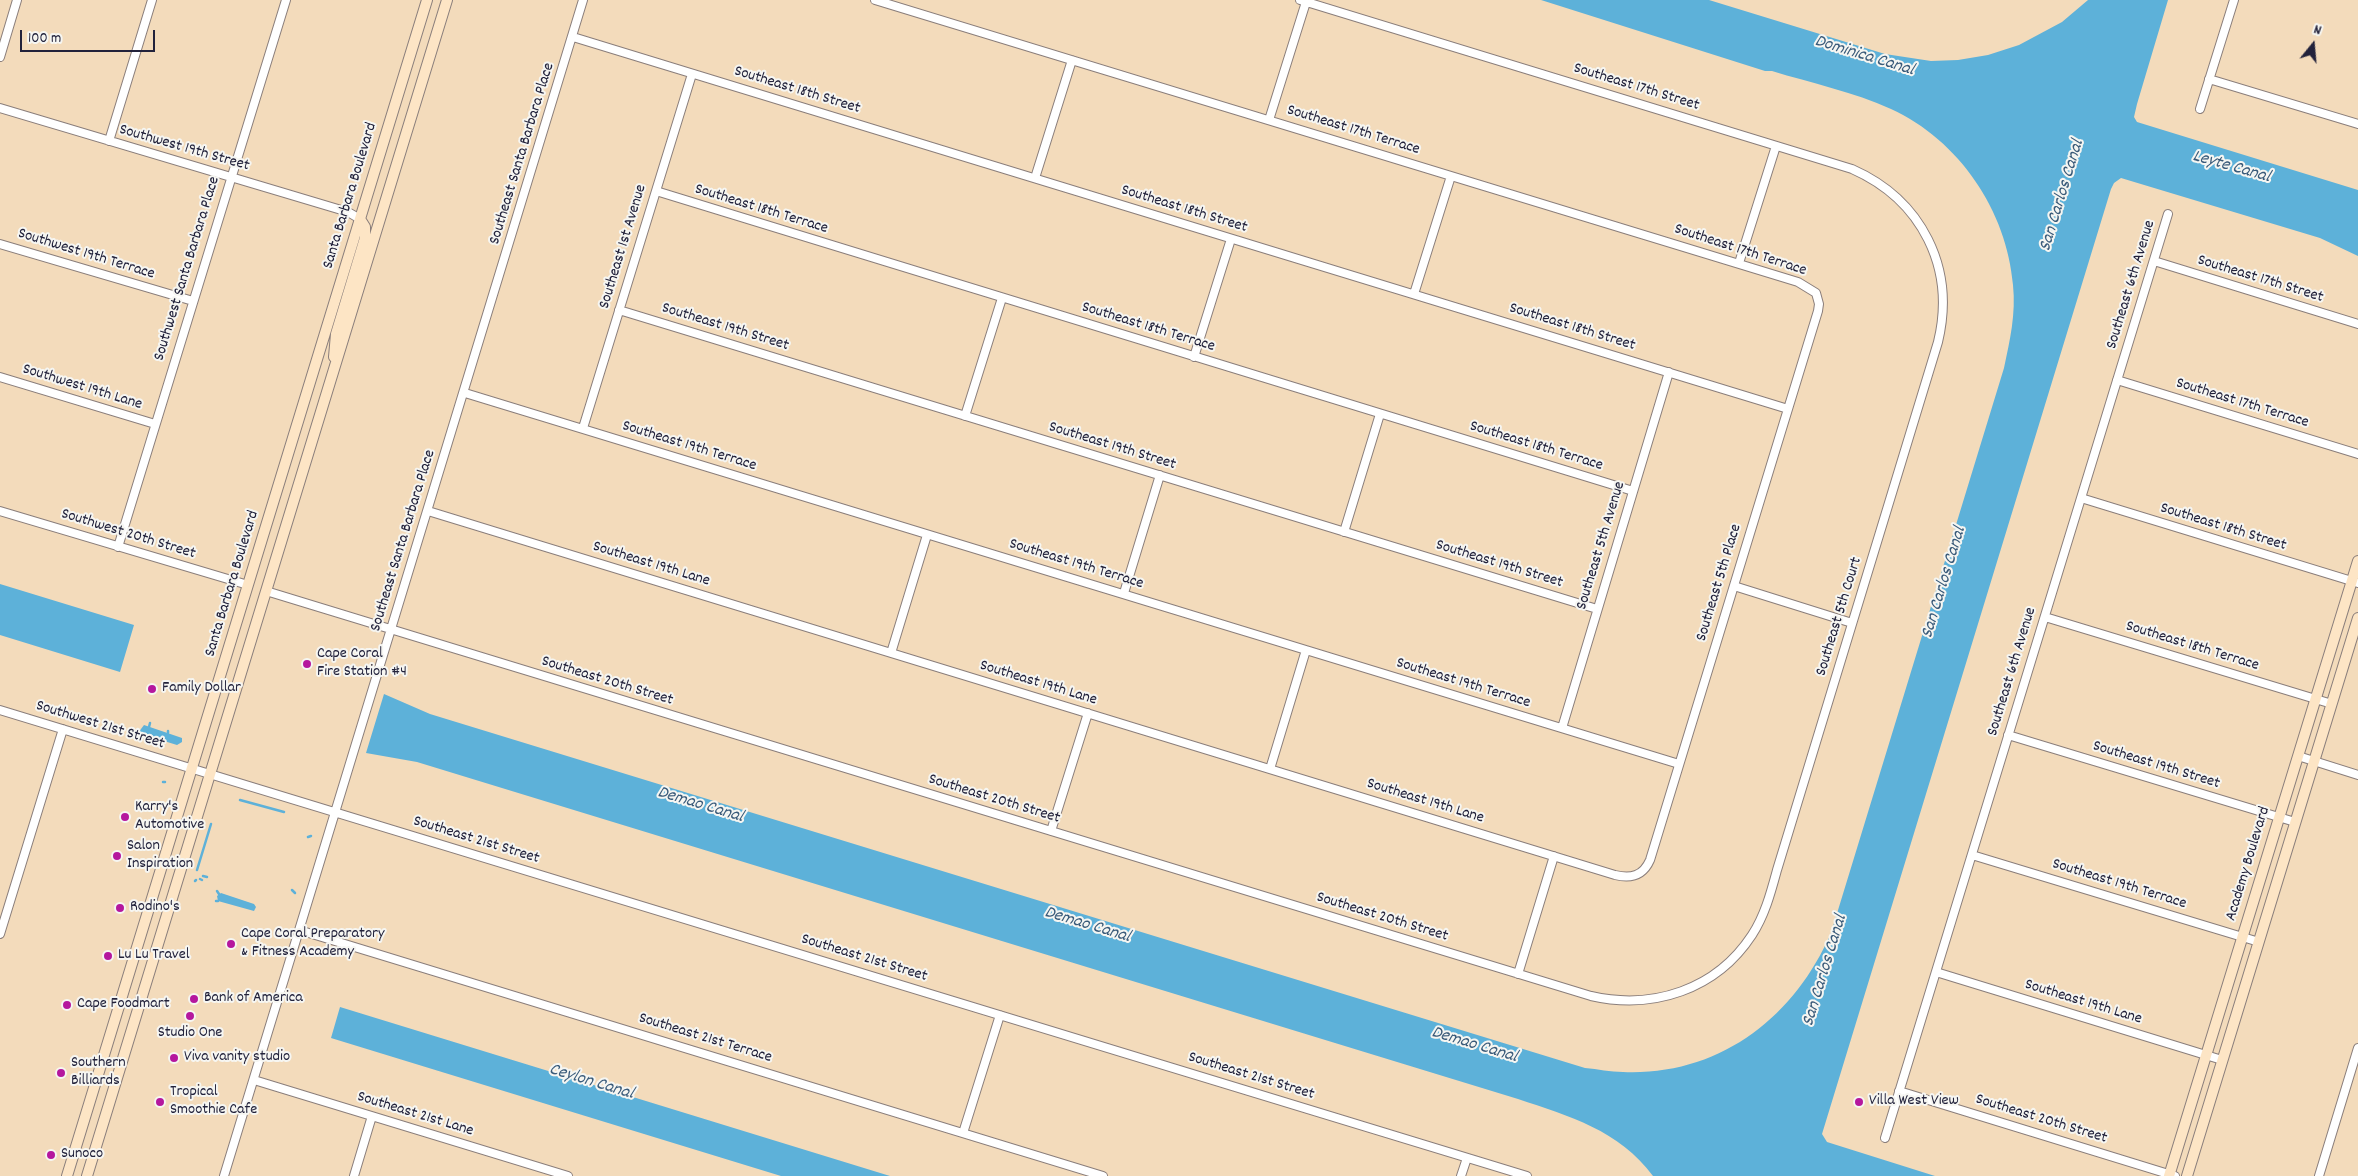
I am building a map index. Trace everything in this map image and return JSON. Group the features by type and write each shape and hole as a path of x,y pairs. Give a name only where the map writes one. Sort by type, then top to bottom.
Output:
{"main road":[{"name":"Santa Barbara Boulevard","path":"67,1176 427,0"},
{"name":"Santa Barbara Boulevard","path":"87,1176 447,0"},
{"path":"335,365 333,351 336,334 365,238 365,227 360,219"},
{"name":"Academy Boulevard","path":"2171,1175 2298,756 2355,582 2358,561"},
{"name":"Academy Boulevard","path":"2187,1176 2358,618"}],"street":[{"path":"0,57 17,0"},
{"path":"109,141 152,0"},
{"name":"Southwest Santa Barbara Place","path":"118,547 286,0"},
{"name":"Southeast Santa Barbara Place","path":"224,1176 583,0"},
{"name":"Southeast 17th Terrace","path":"875,0 1806,285 1818,298"},
{"path":"2200,109 2234,0"},
{"path":"1269,120 1303,1"},
{"name":"Southeast 17th Street","path":"1303,1 1846,167 1882,185 1898,199 1915,218 1932,250"},
{"name":"Southeast 18th Street","path":"573,37 1788,409"},
{"path":"1035,178 1072,60"},
{"name":"Southeast 1st Avenue","path":"582,428 692,74"},
{"path":"2210,79 2358,124"},
{"name":"Southwest 19th Street","path":"0,108 348,212 360,219"},
{"path":"1739,264 1776,146"},
{"path":"1414,294 1451,176"},
{"name":"Southeast 18th Terrace","path":"656,191 1633,492"},
{"name":"Southeast 6th Avenue","path":"1885,1138 2168,214"},
{"path":"1194,357 1231,238"},
{"name":"Southwest 19th Terrace","path":"0,244 193,301"},
{"name":"Southeast 5th Court","path":"1714,975 1745,944 1763,912 1940,332 1943,296 1942,281 1932,250"},
{"name":"Southeast 17th Street","path":"2154,261 2358,324"},
{"path":"964,416 1002,298"},
{"name":"Southeast 5th Place","path":"1640,874 1650,860 1818,311 1818,298"},
{"name":"Southeast 19th Street","path":"619,310 1597,609"},
{"name":"Southeast 5th Avenue","path":"1562,728 1669,372"},
{"name":"Southwest 19th Lane","path":"0,377 155,424"},
{"name":"Southeast 17th Terrace","path":"2117,380 2358,454"},
{"name":"Southeast 19th Terrace","path":"464,393 1679,764"},
{"path":"1344,532 1380,414"},
{"path":"1124,593 1160,475"},
{"name":"Southeast 18th Street","path":"2081,498 2355,582"},
{"name":"Southwest 20th Street","path":"0,511 248,585"},
{"name":"Southeast 19th Lane","path":"428,511 1622,877 1634,877 1640,874"},
{"path":"891,653 927,534"},
{"path":"1734,586 1852,623"},
{"name":"Southeast 20th Street","path":"266,591 391,631 1591,996 1627,1002 1672,995 1714,975"},
{"name":"Southeast 18th Terrace","path":"2045,617 2332,704"},
{"path":"1270,769 1306,650"},
{"name":"Southwest 21st Street","path":"0,710 192,768"},
{"path":"1051,832 1088,713"},
{"path":"0,934 63,729"},
{"name":"Southeast 19th Street","path":"2008,735 2295,822"},
{"path":"2298,756 2358,775"},
{"name":"Southeast 21st Street","path":"192,768 1527,1176"},
{"name":"Southeast 19th Terrace","path":"1972,854 2258,942"},
{"path":"1518,974 1554,856"},
{"name":"Southeast 21st Terrace","path":"299,930 1103,1176"},
{"name":"Southeast 19th Lane","path":"1936,972 2222,1060"},
{"path":"963,1133 1000,1015"},
{"path":"2319,1176 2358,1048"},
{"name":"Southeast 21st Lane","path":"254,1080 568,1176"},
{"name":"Southeast 20th Street","path":"1900,1091 2171,1175"},
{"path":"354,1176 372,1116"},
{"path":"1461,1176 1467,1158"}],"water":[{"path":"1541,0 1709,0 1885,54 1931,61 1958,60 1988,55 2019,45 2062,22 2088,0 2168,0 2137,104 2134,117 2137,122 2358,190 2358,256 2320,238 2121,178 2114,183 2111,189 1822,1134 1827,1142 1935,1176 1653,1176 1640,1160 1609,1136 1574,1119 1518,1099 417,762 366,753 384,694 430,714 1585,1068 1618,1072 1658,1071 1691,1064 1721,1052 1749,1036 1774,1015 1796,991 1815,964 1831,933 2004,368 2014,306 2009,257 1990,205 1975,181 1958,159 1938,139 1916,122 1877,103 1847,93 1772,71 1765,71"},
{"path":"0,584 134,625 120,672 0,635"},
{"path":"144,725 182,738 182,742 177,745 138,733"},
{"path":"221,893 254,904 256,907 254,911 218,901 217,896"},
{"path":"340,1007 890,1176 781,1176 331,1038"}],"waterway":[{"path":"149,727 150,723"},
{"path":"240,800 284,812"},
{"path":"197,870 211,824"},
{"path":"203,876 207,877"},
{"path":"292,890 295,893"}],"place":[{"name":"Cape Coral Fire Station #4","path":"307,664"},
{"name":"Family Dollar","path":"152,689"},
{"name":"Karry's Automotive","path":"125,817"},
{"name":"Salon Inspiration","path":"117,856"},
{"name":"Rodino's","path":"120,908"},
{"name":"Cape Coral Preparatory & Fitness Academy","path":"231,944"},
{"name":"Lu Lu Travel","path":"108,956"},
{"name":"Bank of America","path":"194,999"},
{"name":"Cape Foodmart","path":"67,1005"},
{"name":"Studio One","path":"190,1016"},
{"name":"Viva vanity studio","path":"174,1058"},
{"name":"Southern Billiards","path":"61,1073"},
{"name":"Tropical Smoothie Cafe","path":"160,1102"},
{"name":"Villa West View","path":"1859,1102"},
{"name":"Sunoco","path":"51,1155"}],"water label":[{"name":"Dominica Canal","path":"1864,57"},
{"name":"Leyte Canal","path":"2231,168"},
{"name":"San Carlos Canal","path":"2063,196"},
{"name":"San Carlos Canal","path":"1945,583"},
{"name":"Demao Canal","path":"700,806"},
{"name":"Demao Canal","path":"1087,926"},
{"name":"San Carlos Canal","path":"1826,971"},
{"name":"Demao Canal","path":"1474,1046"},
{"name":"Ceylon Canal","path":"591,1083"}]}
